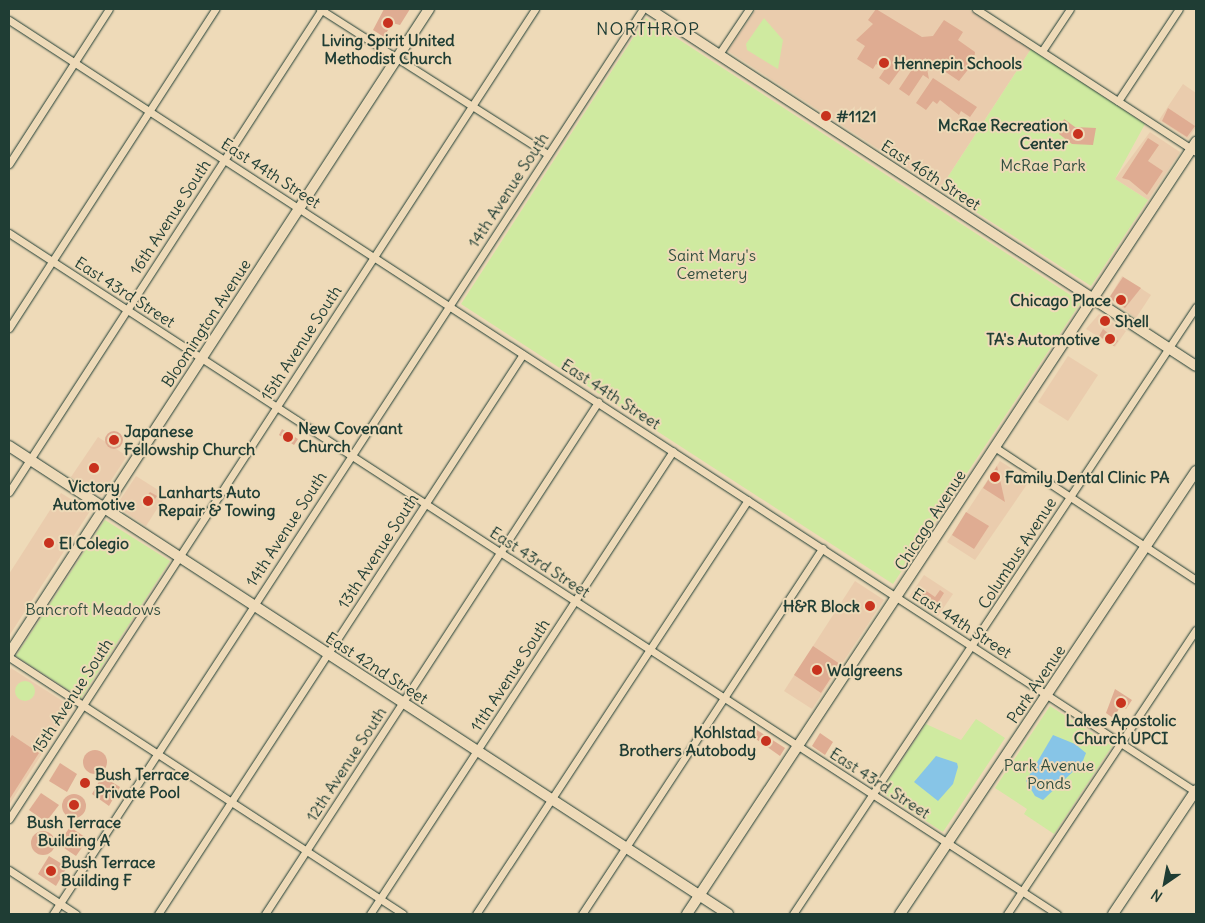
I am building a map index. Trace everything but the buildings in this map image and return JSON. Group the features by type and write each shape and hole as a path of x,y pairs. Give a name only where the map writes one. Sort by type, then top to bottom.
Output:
{"street":[{"path":"9,164 109,9"},
{"path":"9,328 148,110 216,9"},
{"path":"321,9 548,154"},
{"name":"16th Avenue South","path":"9,492 321,9"},
{"name":"Bloomington Avenue","path":"10,651 429,9"},
{"name":"15th Avenue South","path":"9,819 535,9"},
{"name":"14th Avenue South","path":"53,914 642,9"},
{"name":"East 46th Street","path":"648,9 1196,366"},
{"path":"719,54 749,9"},
{"path":"976,9 1118,101 1195,148"},
{"path":"1042,51 1070,9"},
{"path":"1118,101 1179,9"},
{"name":"East 44th Street","path":"9,20 1196,791"},
{"name":"Chicago Avenue","path":"688,914 1195,148"},
{"name":"East 43rd Street","path":"9,234 1057,914"},
{"name":"Columbus Avenue","path":"793,914 1196,307"},
{"name":"13th Avenue South","path":"158,914 523,354"},
{"name":"12th Avenue South","path":"265,914 598,402"},
{"name":"East 42nd Street","path":"9,446 728,914"},
{"path":"996,448 1196,580"},
{"name":"11th Avenue South","path":"370,914 673,451"},
{"name":"Park Avenue","path":"900,914 1196,471"},
{"path":"476,914 748,500"},
{"path":"582,914 822,548"},
{"path":"1007,914 1196,630"},
{"path":"10,651 82,704 403,914"},
{"path":"1113,914 1196,791"},
{"path":"9,870 76,914"}],"shaded area":[{"path":"756,9 968,9 1031,49 940,189 728,51"},
{"path":"1183,84 1196,93 1196,127 1188,139 1159,120"},
{"path":"1150,132 1180,152 1148,200 1115,179"},
{"path":"1122,276 1151,295 1136,318 1109,298"},
{"path":"1099,314 1126,331 1115,347 1086,329"},
{"path":"1068,356 1098,375 1068,421 1038,402"},
{"path":"98,437 127,456 101,496 71,477"},
{"path":"1000,461 1030,480 975,560 947,542"},
{"path":"136,476 166,495 146,526 116,506"},
{"name":"El Colegio","path":"61,493 90,511 9,636 9,574"},
{"path":"924,575 953,594 938,616 909,597"},
{"path":"855,581 884,600 812,709 784,691"},
{"path":"11,668 72,707 9,805 9,672"}],"green space":[{"name":"Saint Mary's Cemetery","path":"646,18 1081,302 893,584 461,304"},
{"path":"764,18 783,40 778,69 747,50 746,44"},
{"name":"McRae Park","path":"1031,49 1145,124 1115,179 1148,200 1091,286 940,189"},
{"name":"Bancroft Meadows","path":"105,520 170,561 81,698 16,656"},
{"path":"25,681 32,684 35,691 32,698 25,701 18,698 15,691 18,684"},
{"name":"Park Avenue Ponds","path":"1050,706 1112,746 1054,834 1024,814 1027,809 995,788"},
{"name":"Park Avenue Ponds","path":"976,719 1005,738 943,832 881,792 926,724 961,740"}],"water":[{"path":"1053,735 1075,744 1086,753 1082,763 1043,800 1035,796 1026,781"},
{"path":"936,756 957,763 958,767 953,784 938,801 914,782"}],"place":[{"name":"Living Spirit United Methodist Church","path":"388,23"},
{"name":"Hennepin Schools","path":"884,63"},
{"name":"#1121","path":"826,116"},
{"name":"McRae Recreation Center","path":"1078,134"},
{"name":"Chicago Place","path":"1121,300"},
{"name":"Shell","path":"1105,321"},
{"name":"TA's Automotive","path":"1110,339"},
{"name":"New Covenant Church","path":"288,437"},
{"name":"Japanese Fellowship Church","path":"114,440"},
{"name":"Victory Automotive","path":"94,468"},
{"name":"Family Dental Clinic PA","path":"995,477"},
{"name":"Lanharts Auto Repair & Towing","path":"148,501"},
{"name":"El Colegio","path":"49,543"},
{"name":"H&R Block","path":"870,606"},
{"name":"Walgreens","path":"817,670"},
{"name":"Lakes Apostolic Church UPCI","path":"1121,703"},
{"name":"Kohlstad Brothers Autobody","path":"766,741"},
{"name":"Bush Terrace Private Pool","path":"85,783"},
{"name":"Bush Terrace Building A","path":"74,805"},
{"name":"Bush Terrace Building F","path":"51,871"}],"district":[{"name":"NORTHROP","path":"648,29"}]}
